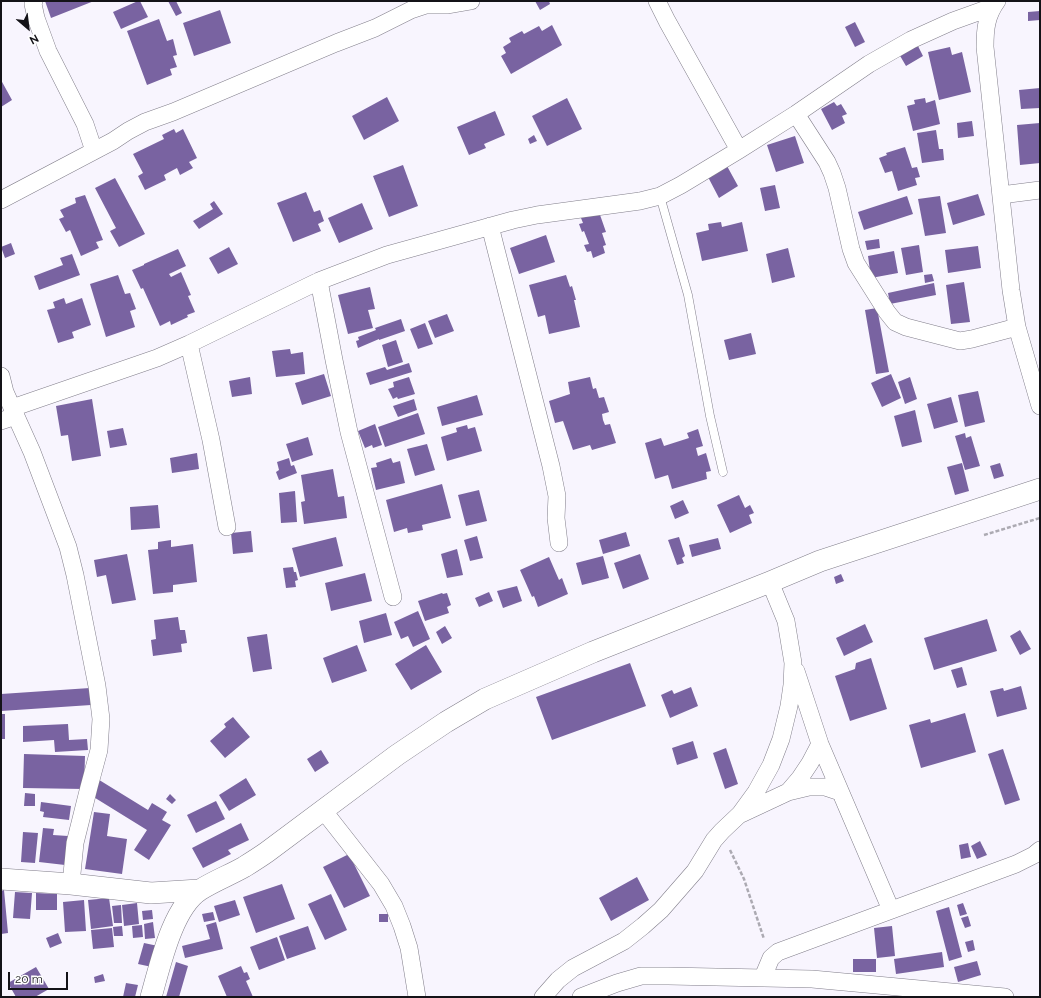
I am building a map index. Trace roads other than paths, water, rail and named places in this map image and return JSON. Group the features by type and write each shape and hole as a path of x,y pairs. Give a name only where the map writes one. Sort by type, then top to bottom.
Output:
{"street":[{"path":"34,1 33,4 36,18 48,52 85,124 94,151"},
{"path":"1,200 94,151 145,122 173,112 375,28 425,3 448,5 471,1"},
{"path":"657,1 739,150"},
{"path":"9,415 190,344 319,281 386,255 490,226 537,215 640,201 660,196 681,185 796,114 869,64 911,40 995,4"},
{"path":"995,4 986,27 985,47 1011,290 1017,327 1040,406"},
{"path":"796,114 827,162 832,173 837,188 851,249 856,263 895,322 906,327 960,341 972,340 1017,327"},
{"path":"1001,195 1040,190"},
{"path":"490,226 551,466 557,496 556,518 559,544"},
{"path":"319,281 349,432 393,596"},
{"path":"190,344 211,440 227,527"},
{"path":"1,376 9,415 32,452 65,540 76,575 97,686 101,719 99,750 76,843 71,884"},
{"path":"151,997 166,946 179,913 187,900 199,890 245,866 267,852 397,755 446,722 485,699 593,652 820,561 1040,489"},
{"path":"770,582 786,621 793,663 820,744 891,910"},
{"path":"543,997 558,980 574,968 624,941 661,910 695,871 714,840 740,814 756,792 771,766 781,739 789,706 793,663"},
{"path":"788,792 807,768 820,744"},
{"path":"740,814 788,792 809,787 825,787 840,792"},
{"path":"323,810 381,884 394,906 409,948 417,997"},
{"path":"763,977 771,958 778,952 1016,864 1034,855 1040,850"},
{"path":"1,879 71,884 151,893 199,890"},
{"path":"580,997 641,976 812,979 1005,997"}],"lane":[{"path":"660,196 688,295 710,416 723,472"}]}
